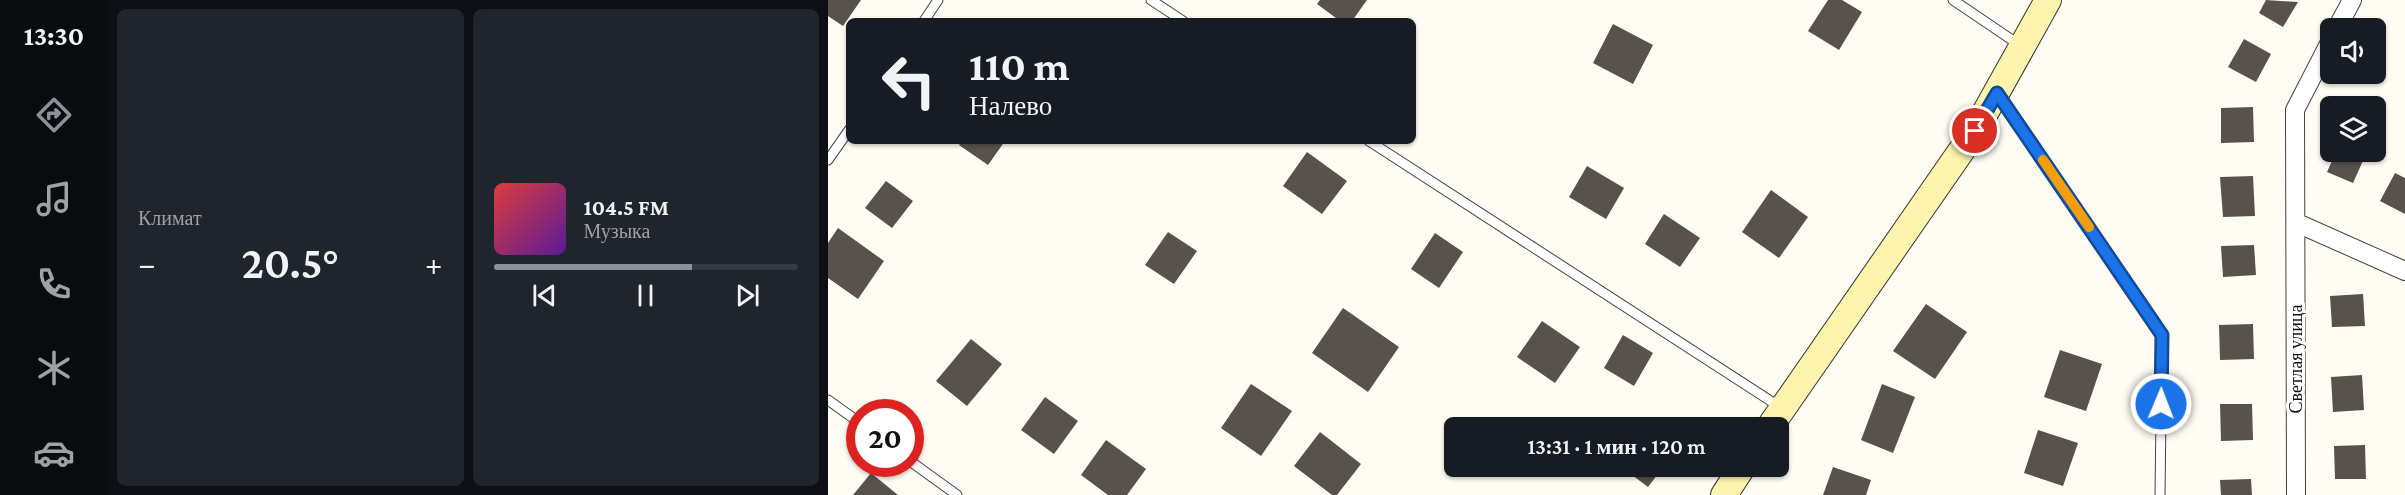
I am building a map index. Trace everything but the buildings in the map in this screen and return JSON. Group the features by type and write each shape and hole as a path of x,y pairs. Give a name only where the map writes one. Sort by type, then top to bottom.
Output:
{"street":[{"path":"1777,417 1975,131 2048,0"},
{"path":"2342,18 2352,0"},
{"name":"Светлая улица","path":"2296,495 2295,110 2320,61"},
{"path":"2297,223 2405,271"},
{"path":"1724,495 1736,477"}],"lane":[{"path":"926,18 938,0"},
{"path":"1150,0 1178,18"},
{"path":"1953,0 2023,47"},
{"path":"1997,93 2162,335 2160,495"},
{"path":"828,160 846,134"},
{"path":"1373,144 1775,417"},
{"path":"828,400 846,413"},
{"path":"924,471 957,495"}],"slow traffic":[{"path":"2043,160 2089,227"}],"route":[{"path":"1975,131 1997,93 2162,335 2161,404"}]}
